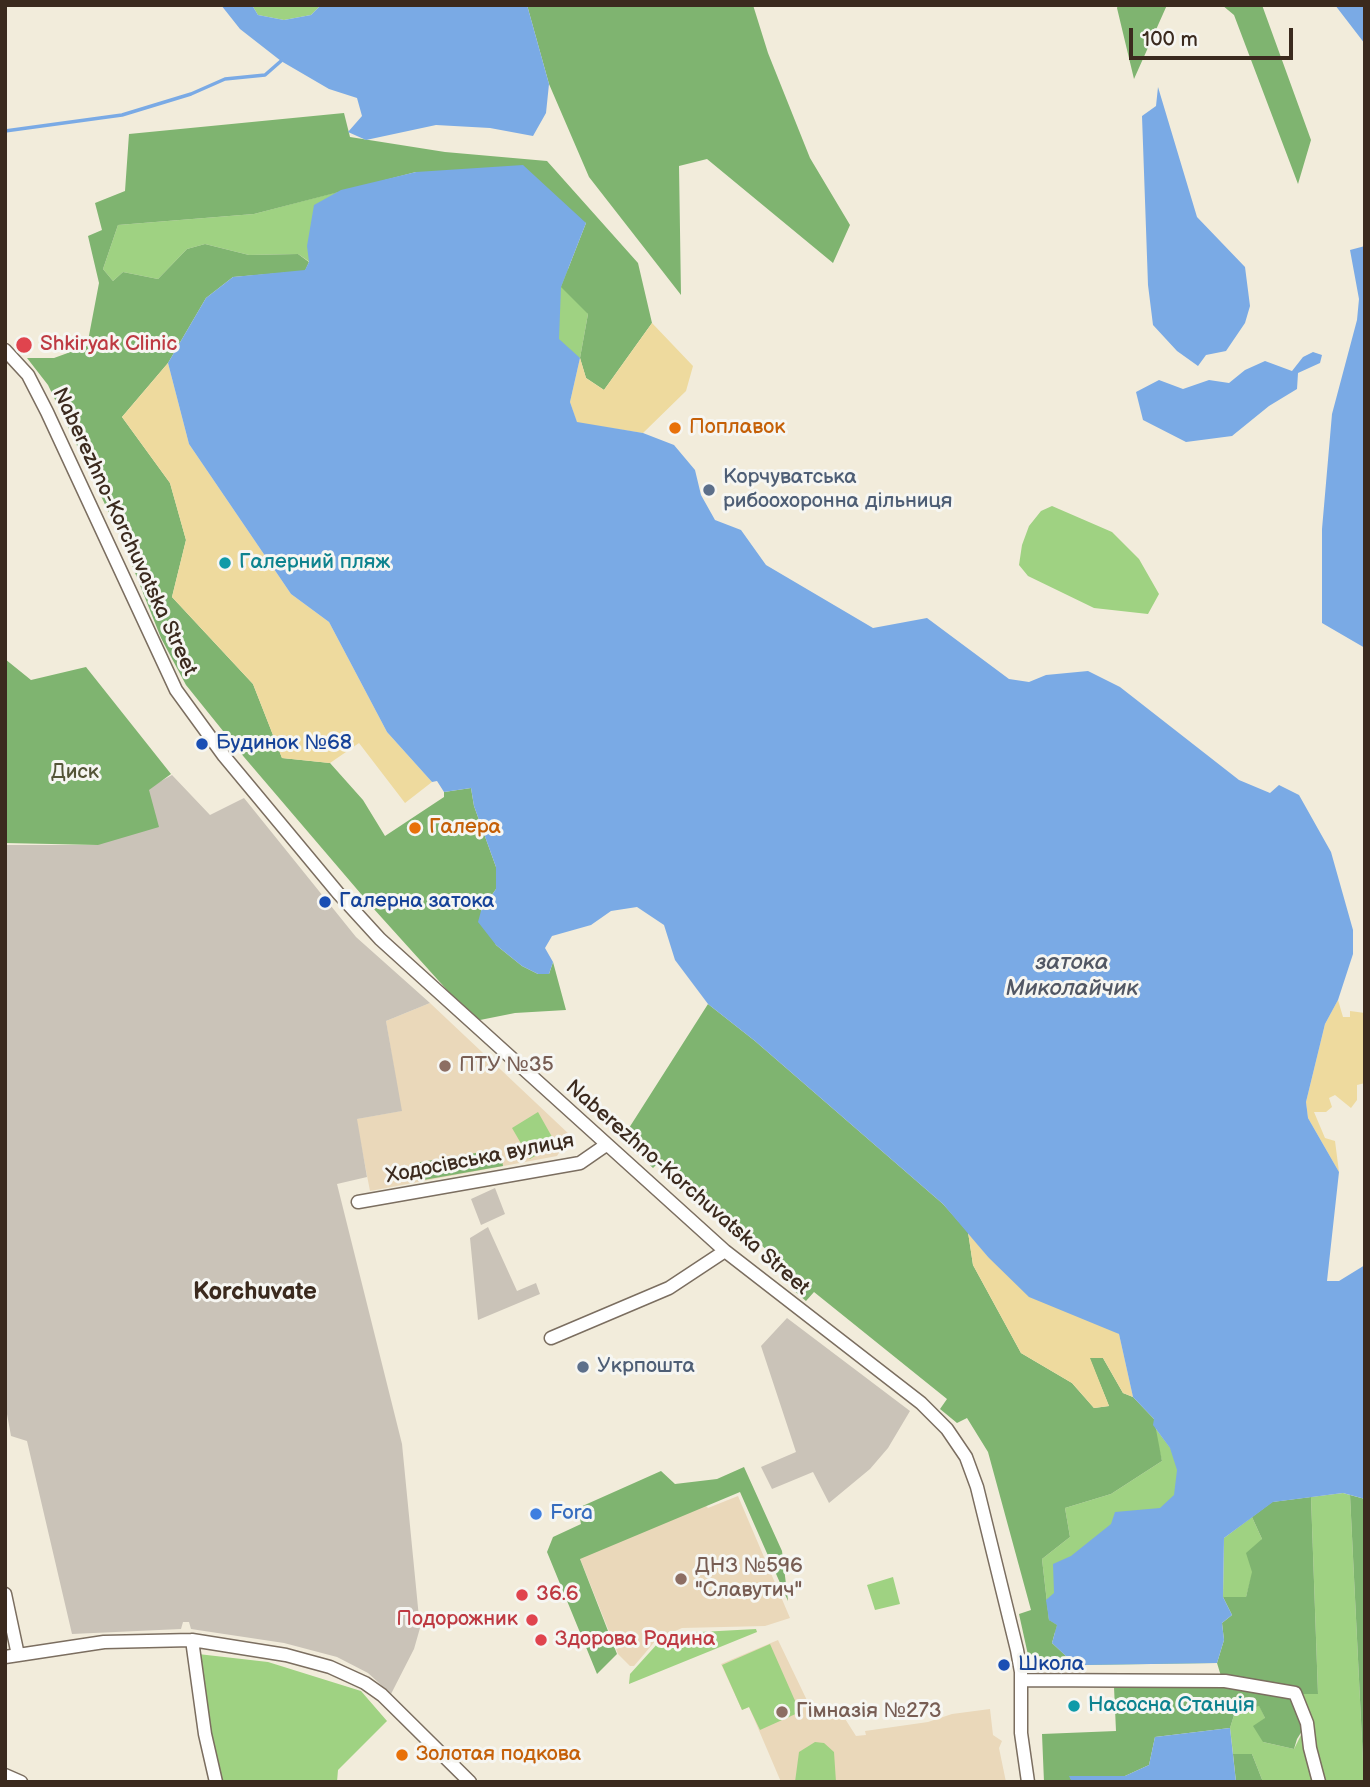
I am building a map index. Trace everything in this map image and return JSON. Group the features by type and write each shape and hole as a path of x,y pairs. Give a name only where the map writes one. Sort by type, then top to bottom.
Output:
{"street":[{"name":"Naberezhno-Korchuvatska Street","path":"5,350 28,375 47,412 176,690 224,756 380,939 725,1251 921,1403 947,1429 966,1457 977,1487 1017,1650 1021,1680 1021,1733 1028,1782"},
{"name":"Ходосівська вулиця","path":"358,1202 580,1163 606,1144"},
{"path":"551,1338 669,1288 725,1251"},
{"path":"5,1594 12,1656 104,1642 192,1640 286,1655 330,1667 365,1683 382,1695 470,1782"},
{"path":"192,1640 205,1734 216,1782"},
{"path":"1021,1680 1225,1681 1295,1693 1307,1724 1319,1782"},
{"path":"5,1775 22,1782"}],"shaded area":[{"path":"172,775 210,815 244,798 356,937 430,1003 386,1021 402,1111 357,1119 367,1177 337,1184 402,1444 420,1628 414,1649 391,1694 368,1673 337,1657 284,1643 191,1629 189,1622 183,1622 181,1629 72,1634 27,1441 11,1436 5,1403 5,845 98,845 143,791"},
{"name":"ПТУ №35","path":"430,1003 570,1135 557,1156 370,1191 356,1119 401,1111 386,1021"},
{"path":"495,1188 505,1214 481,1225 471,1199"},
{"path":"488,1227 517,1291 536,1283 540,1294 478,1320 470,1238"},
{"path":"787,1318 910,1411 888,1448 870,1469 829,1503 813,1472 772,1489 761,1467 796,1452 761,1346"},
{"name":"ДНЗ №596 \"Славутич\"","path":"692,1491 708,1508 738,1496 790,1618 765,1626 682,1628 657,1639 634,1666 630,1666 618,1654 573,1541"},
{"name":"Гімназія №273","path":"778,1640 815,1717 842,1714 856,1736 866,1735 865,1731 990,1709 993,1735 1002,1741 999,1748 1006,1782 781,1782 749,1707 742,1710 721,1664"}],"green space":[{"path":"252,5 321,5 311,15 284,20 258,15"},
{"path":"527,5 753,5 768,53 810,158 850,225 833,263 707,159 679,166 681,295 589,177 549,84"},
{"path":"1118,5 1167,5 1134,79 1117,8"},
{"path":"1222,5 1262,5 1311,140 1298,184 1234,15"},
{"path":"344,113 350,137 445,152 547,161 638,263 652,323 604,390 586,378 580,358 588,314 561,287 586,223 416,172 254,214 118,225 103,269 113,281 123,272 158,279 187,249 205,244 249,255 298,254 309,262 305,271 233,277 206,298 168,363 122,417 170,483 186,540 172,597 253,684 282,758 330,763 363,800 385,836 444,797 444,792 471,788 474,806 496,867 496,889 481,911 496,945 522,966 538,974 549,974 553,962 566,1010 515,1013 475,1021 373,908 244,757 186,685 161,638 122,540 48,385 27,358 54,358 87,346 99,283 88,236 102,230 95,203 125,191 129,134"},
{"path":"523,165 588,314 580,358 534,350"},
{"path":"383,180 345,286 298,254 249,255 205,244 187,249 158,279 123,272 113,281 103,269 118,225 254,214"},
{"path":"1052,506 1112,532 1139,559 1159,594 1148,614 1094,608 1028,576 1019,565 1022,545 1029,526 1041,511"},
{"name":"Диск","path":"5,659 31,680 86,667 171,774 149,790 159,827 98,845 5,843"},
{"path":"708,1004 755,1041 943,1204 968,1232 973,1265 1021,1353 1072,1383 1094,1408 1109,1406 1089,1357 1103,1358 1123,1393 1133,1397 1154,1419 1162,1461 1111,1494 1065,1508 1070,1537 1042,1559 1049,1620 1057,1625 1052,1643 1067,1657 1059,1664 1030,1664 1019,1614 1031,1610 988,1452 967,1418 957,1423 940,1409 947,1399 814,1292 806,1301 791,1288 799,1278 662,1159 653,1168 622,1139"},
{"path":"538,1112 556,1144 530,1159 512,1128"},
{"path":"500,1149 503,1166 418,1181 415,1163"},
{"path":"1153,1425 1203,1491 1217,1663 1085,1665 1067,1657 1049,1620 1042,1559 1070,1537 1065,1508 1111,1494 1162,1461"},
{"path":"744,1467 782,1551 788,1601 740,1492 580,1559 617,1654 597,1674 547,1552 553,1537 581,1524 578,1508 661,1471 675,1484 717,1479"},
{"path":"1343,1493 1350,1495 1364,1782 1263,1782 1252,1754 1233,1754 1230,1728 1235,1712 1259,1705 1265,1718 1263,1742 1294,1749 1307,1723 1295,1693 1318,1694 1311,1497"},
{"path":"1350,1495 1365,1499 1365,1782 1364,1782"},
{"path":"1311,1497 1318,1694 1296,1694 1307,1723 1294,1749 1263,1742 1253,1726 1265,1718 1259,1706 1235,1712 1230,1728 1155,1737 1149,1765 1125,1776 1070,1776 1072,1782 1044,1782 1042,1734 1116,1731 1114,1687 1224,1686 1217,1663 1224,1640 1222,1623 1232,1615 1223,1597 1246,1597 1252,1572 1246,1553 1262,1539 1252,1517 1272,1502"},
{"path":"1252,1517 1262,1539 1246,1597 1223,1597 1224,1538"},
{"path":"893,1577 900,1604 875,1610 867,1585"},
{"path":"756,1629 757,1632 629,1684 630,1674 659,1642 682,1633"},
{"path":"770,1644 800,1712 760,1730 749,1707 742,1710 722,1665"},
{"path":"198,1654 268,1662 361,1691 387,1721 338,1770 337,1782 220,1782"},
{"path":"815,1742 824,1743 834,1752 836,1782 795,1782 799,1752"},
{"path":"1233,1754 1252,1754 1263,1782 1236,1782"}],"sand":[{"path":"652,323 693,366 686,391 643,433 577,423 570,402 580,358 586,378 604,390"},
{"name":"Галерний пляж","path":"168,363 189,444 291,594 329,622 387,732 432,782 405,803 359,743 330,763 282,758 253,684 172,597 186,540 170,483 122,417"},
{"path":"1338,1000 1343,1017 1350,1017 1350,1011 1365,1013 1365,1083 1357,1085 1357,1100 1351,1108 1335,1095 1329,1098 1332,1107 1326,1112 1314,1112 1325,1138 1335,1141 1339,1172 1308,1118 1306,1102 1325,1024"},
{"path":"968,1232 988,1257 1119,1334 1133,1397 1123,1393 1103,1358 1090,1358 1109,1406 1094,1408 1072,1383 1021,1353 973,1265"}],"water":[{"path":"221,5 252,5 258,15 284,20 311,15 321,5 527,5 549,84 546,113 533,136 490,128 436,125 366,140 348,132 362,116 357,98 329,89 281,61 240,29"},
{"path":"1335,5 1365,5 1365,44"},
{"path":"1158,87 1197,217 1245,267 1250,306 1245,323 1226,351 1206,355 1198,366 1177,351 1153,325 1148,285 1142,116 1156,106"},
{"name":"затока Миколайчик","path":"523,165 586,223 561,287 559,339 580,358 570,402 577,422 643,433 674,445 695,470 701,495 715,520 741,530 766,565 873,628 927,618 1009,679 1029,682 1046,675 1088,671 1120,687 1239,780 1270,793 1279,785 1299,795 1331,852 1353,930 1353,954 1338,1000 1325,1024 1306,1102 1308,1118 1339,1172 1327,1281 1339,1281 1365,1265 1365,1499 1343,1493 1273,1502 1224,1538 1223,1597 1232,1615 1222,1623 1224,1640 1217,1663 1085,1665 1067,1657 1052,1643 1057,1625 1049,1620 1046,1600 1054,1593 1053,1564 1071,1556 1111,1524 1115,1512 1160,1508 1174,1495 1177,1470 1170,1448 1153,1425 1154,1419 1133,1397 1119,1334 1029,1297 988,1257 943,1204 755,1041 708,1004 675,960 664,925 637,907 611,911 591,925 552,936 545,948 553,962 549,974 538,974 522,966 496,945 478,922 481,911 496,889 496,867 474,806 471,788 444,792 437,781 432,782 387,732 329,622 291,594 189,444 168,363 206,298 233,277 305,270 309,262 307,246 314,205 341,190 416,172"},
{"path":"1365,246 1365,648 1322,623 1322,529 1332,414 1357,320 1359,299 1350,250"},
{"path":"1313,352 1322,355 1320,363 1298,373 1297,389 1269,406 1232,436 1186,442 1143,420 1136,392 1159,380 1183,389 1209,380 1229,383 1245,370 1265,361 1292,371 1303,357"},
{"path":"1230,1728 1236,1782 1072,1782 1069,1776 1125,1776 1149,1765 1155,1737"}],"waterway":[{"path":"5,131 122,115 191,94 225,79 265,75 281,61"}],"place":[{"name":"Shkiryak Clinic","path":"24,345"},
{"name":"Поплавок","path":"675,428"},
{"name":"Корчуватська рибоохоронна дільниця","path":"709,490"},
{"name":"Галерний пляж","path":"225,563"},
{"name":"Будинок №68","path":"202,744"},
{"name":"Галера","path":"415,828"},
{"name":"Галерна затока","path":"325,902"},
{"name":"ПТУ №35","path":"445,1066"},
{"name":"Укрпошта","path":"583,1367"},
{"name":"Fora","path":"536,1514"},
{"name":"ДНЗ №596 \"Славутич\"","path":"681,1579"},
{"name":"36.6","path":"522,1595"},
{"name":"Подорожник","path":"532,1620"},
{"name":"Здорова Родина","path":"541,1640"},
{"name":"Школа","path":"1004,1665"},
{"name":"Насосна Станція","path":"1074,1706"},
{"name":"Гімназія №273","path":"782,1712"},
{"name":"Золотая подкова","path":"402,1755"}],"district":[{"name":"Korchuvate","path":"255,1293"}]}
